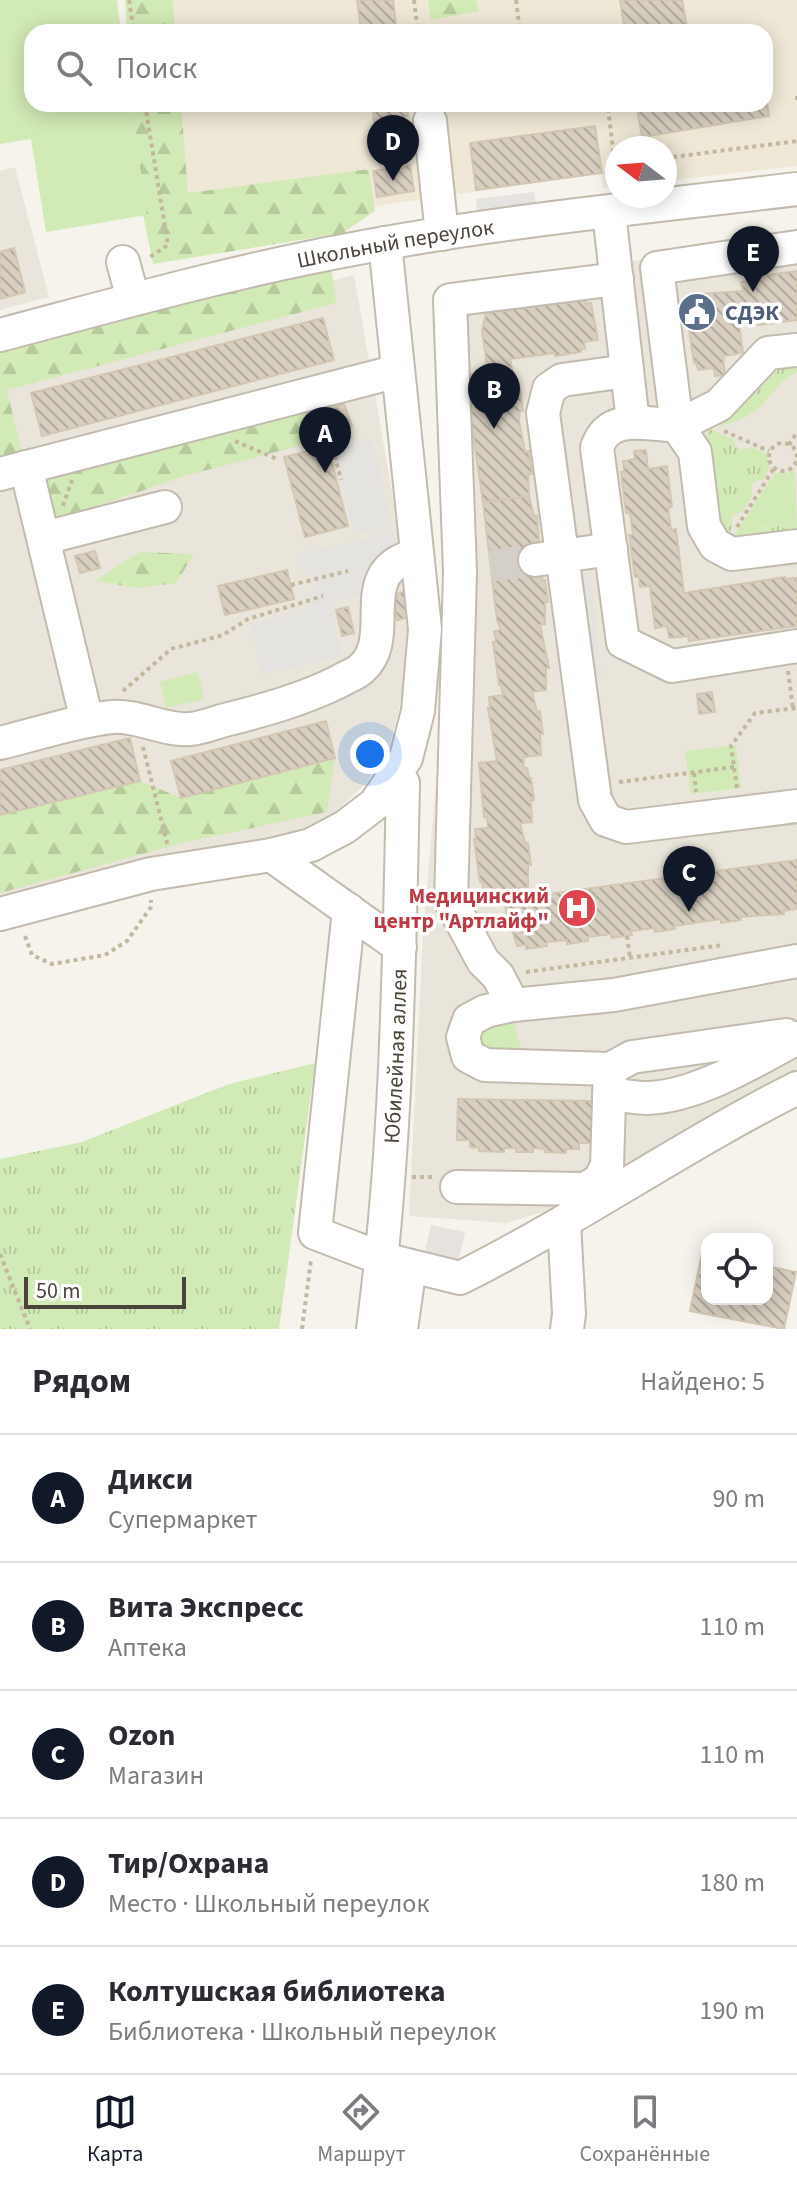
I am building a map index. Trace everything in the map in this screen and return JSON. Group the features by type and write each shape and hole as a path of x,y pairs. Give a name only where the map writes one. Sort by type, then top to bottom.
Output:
{"street":[{"path":"430,121 442,234"},
{"name":"Школьный переулок","path":"677,195 797,189"},
{"name":"Школьный переулок","path":"0,335 133,299 385,243 605,200"},
{"path":"613,208 617,279 633,422"},
{"path":"8,911 161,865 271,855 311,845 345,827 375,804 406,758 418,711 425,629 385,243"},
{"path":"797,247 657,268 677,426 695,452 704,526 715,545 732,554 797,546"},
{"path":"133,299 134,261"},
{"path":"513,1005 498,976 483,961 451,902 475,569 450,300 617,279"},
{"path":"797,350 768,353 719,405 677,426 633,422 615,425 602,434 597,448 623,642 672,666 797,646"},
{"path":"87,721 48,537 13,470 398,371"},
{"path":"627,371 562,380 549,389 543,413 548,558 595,800 606,820 626,827 797,806"},
{"path":"48,537 165,507"},
{"path":"548,558 611,549"},
{"path":"0,743 87,721 117,717 165,728 191,729 279,706 361,669 371,657 376,639 382,579 400,559 417,555"},
{"name":"Юбилейная аллея","path":"373,1329 396,1263 390,1177 400,947 403,783"},
{"path":"271,855 400,947"},
{"path":"349,910 315,1233 396,1263 460,1278 564,1222 727,1123 797,1088"},
{"path":"797,961 614,995 513,1005 486,1011 469,1020 463,1037 468,1056 485,1065 610,1082 649,1098 689,1089 742,1068 797,1036"},
{"path":"457,1187 585,1189 599,1181 607,1166 610,1082 632,1057 797,1036"},
{"path":"564,1222 569,1314 567,1329"},
{"path":"396,1263 401,1329"}],"path":[{"path":"129,0 133,24"},
{"path":"414,0 417,24"},
{"path":"516,0 519,24"},
{"path":"797,96 797,104"},
{"path":"134,261 168,245 146,112"},
{"path":"609,112 612,136"},
{"path":"677,156 797,141"},
{"path":"318,390 341,480"},
{"path":"789,445 797,432"},
{"path":"777,444 789,445 796,452 796,465 782,471 774,468 769,462 769,451 777,444"},
{"path":"48,537 76,472 71,455"},
{"path":"722,549 774,468"},
{"path":"291,585 348,571"},
{"path":"87,721 171,649 223,635 248,619 323,596"},
{"path":"740,813 731,746 755,713 795,708 790,684"},
{"path":"8,911 32,955 52,964 105,955 127,941 151,907 161,865 137,720"},
{"path":"592,785 734,767"},
{"path":"498,976 731,944"},
{"path":"390,1177 450,1177 457,1187"},
{"path":"302,1329 315,1233"},
{"path":"0,1254 30,1329"}],"shaded area":[{"path":"139,0 797,0 797,166 677,180 677,136 605,136 605,188 601,173 384,205 176,244 156,112 773,112 773,24 143,24"},
{"path":"15,167 49,297 0,310 0,171"},
{"path":"534,192 536,209 478,216 476,199"},
{"path":"797,238 797,1071 603,1193 507,1223 409,1216 423,934 448,643 437,288"},
{"path":"354,275 414,617 399,710 387,752 364,785 333,814 302,829 268,839 152,857 0,897 0,367"},
{"path":"372,439 392,526 354,535 333,448"},
{"path":"394,533 403,584 330,603 342,657 261,674 251,623 302,613 313,591 311,573 298,569 295,554"},
{"path":"590,572 602,677 588,678 576,574"},
{"path":"431,1225 465,1232 456,1271 422,1263"}],"green space":[{"path":"0,0 117,0 120,24 24,24 24,112 132,112 147,215 46,232 31,139 0,144"},
{"path":"125,0 173,0 174,24 126,24"},
{"path":"428,0 476,0 479,11 431,20"},
{"path":"132,112 182,112 188,193 369,169 375,211 343,233 153,264 137,184"},
{"path":"331,266 336,303 7,390 23,458 0,463 0,346"},
{"path":"797,360 797,372 780,384 754,412 721,426 712,422 738,409 773,375"},
{"path":"319,398 329,438 188,475 45,524 32,475"},
{"path":"708,428 733,439 739,449 751,447 766,453 770,468 763,480 751,485 752,497 743,511 732,515 732,527 727,536 716,524 706,439"},
{"path":"795,469 797,527 776,524 751,533 737,532 775,473 789,473"},
{"path":"776,524 797,527 797,534 733,539 737,532 753,532"},
{"path":"140,552 194,554 176,583 138,588 95,581"},
{"path":"198,672 204,699 166,708 160,682"},
{"path":"736,745 741,788 691,794 685,751"},
{"path":"335,758 327,812 182,843 0,893 0,815 140,781 181,798"},
{"path":"514,1023 523,1053 481,1049 478,1030"},
{"path":"315,1063 279,1329 0,1329 0,1159 82,1142 229,1084"}],"building":[{"path":"357,0 393,0 396,24 360,24"},
{"path":"620,0 682,0 686,24 624,24"},
{"path":"373,112 408,112 408,116 374,121"},
{"path":"637,112 768,112 769,116 642,136"},
{"path":"595,126 602,173 476,190 470,143"},
{"path":"410,165 414,191 377,197 373,171"},
{"path":"14,248 25,292 0,299 0,252"},
{"path":"797,271 797,320 758,325 757,321 739,323 743,353 723,356 725,375 715,376 714,368 698,370 689,330 692,329 692,306 704,304 702,294 743,291 741,282 754,280 754,277"},
{"path":"586,300 586,304 591,303 598,340 584,342 585,349 581,352 510,359 516,388 520,388 523,411 520,411 519,421 525,452 529,451 532,474 528,475 529,496 483,502 466,386 468,375 488,372 482,331 486,313"},
{"path":"323,318 334,360 42,436 31,393"},
{"path":"344,404 352,426 337,431 330,409"},
{"path":"328,446 348,526 305,537 284,457"},
{"path":"646,450 648,469 667,466 672,507 668,508 671,530 676,529 684,593 785,577 797,578 797,626 689,641 688,636 669,638 667,626 655,628 650,586 640,587 639,577 635,577 629,535 633,535 630,513 626,513 621,472 624,472 623,461 635,459 634,451"},
{"path":"529,496 534,516 537,516 542,580 545,580 548,602 545,602 545,624 540,625 549,668 546,668 546,690 532,692 537,712 540,711 543,734 540,734 541,755 523,757 524,768 527,768 531,778 534,800 531,800 532,822 520,823 525,843 528,843 531,865 528,865 528,887 484,893 474,839 475,829 488,828 487,817 484,817 479,763 497,761 489,697 503,695 493,642 496,642 494,631 501,630 497,620 483,502"},
{"path":"95,551 100,568 80,573 75,556"},
{"path":"287,570 294,599 225,615 218,586"},
{"path":"407,591 413,616 397,620 392,595"},
{"path":"348,607 354,633 342,636 336,610"},
{"path":"712,692 715,712 699,714 697,694"},
{"path":"326,721 335,758 181,798 171,761"},
{"path":"130,738 140,781 0,815 0,770"},
{"path":"797,860 797,909 783,911 784,914 740,917 741,920 721,923 721,919 655,932 654,928 631,931 632,935 588,937 588,941 567,944 567,940 547,942 547,946 526,949 526,945 517,946 512,930 509,931 503,890 525,887 527,897"},
{"path":"458,1099 593,1101 592,1143 579,1143 579,1149 566,1149 566,1153 533,1148 533,1152 516,1152 516,1148 504,1148 504,1152 479,1151 479,1148 470,1147 470,1140 457,1140"},
{"path":"701,1258 701,1305 773,1305 773,1267 796,1272 784,1329 690,1311"}],"tunnel":[{"path":"490,566 535,560"}],"place":[{"name":"Тир/Охрана","path":"393,181"},
{"name":"Колтушская библиотека","path":"753,292"},
{"name":"СДЭК","path":"697,312"},
{"name":"Вита Экспресс","path":"494,429"},
{"name":"Дикси","path":"325,473"},
{"name":"Медицинский центр \"Артлайф\"","path":"577,908"},
{"name":"Ozon","path":"689,912"}]}
